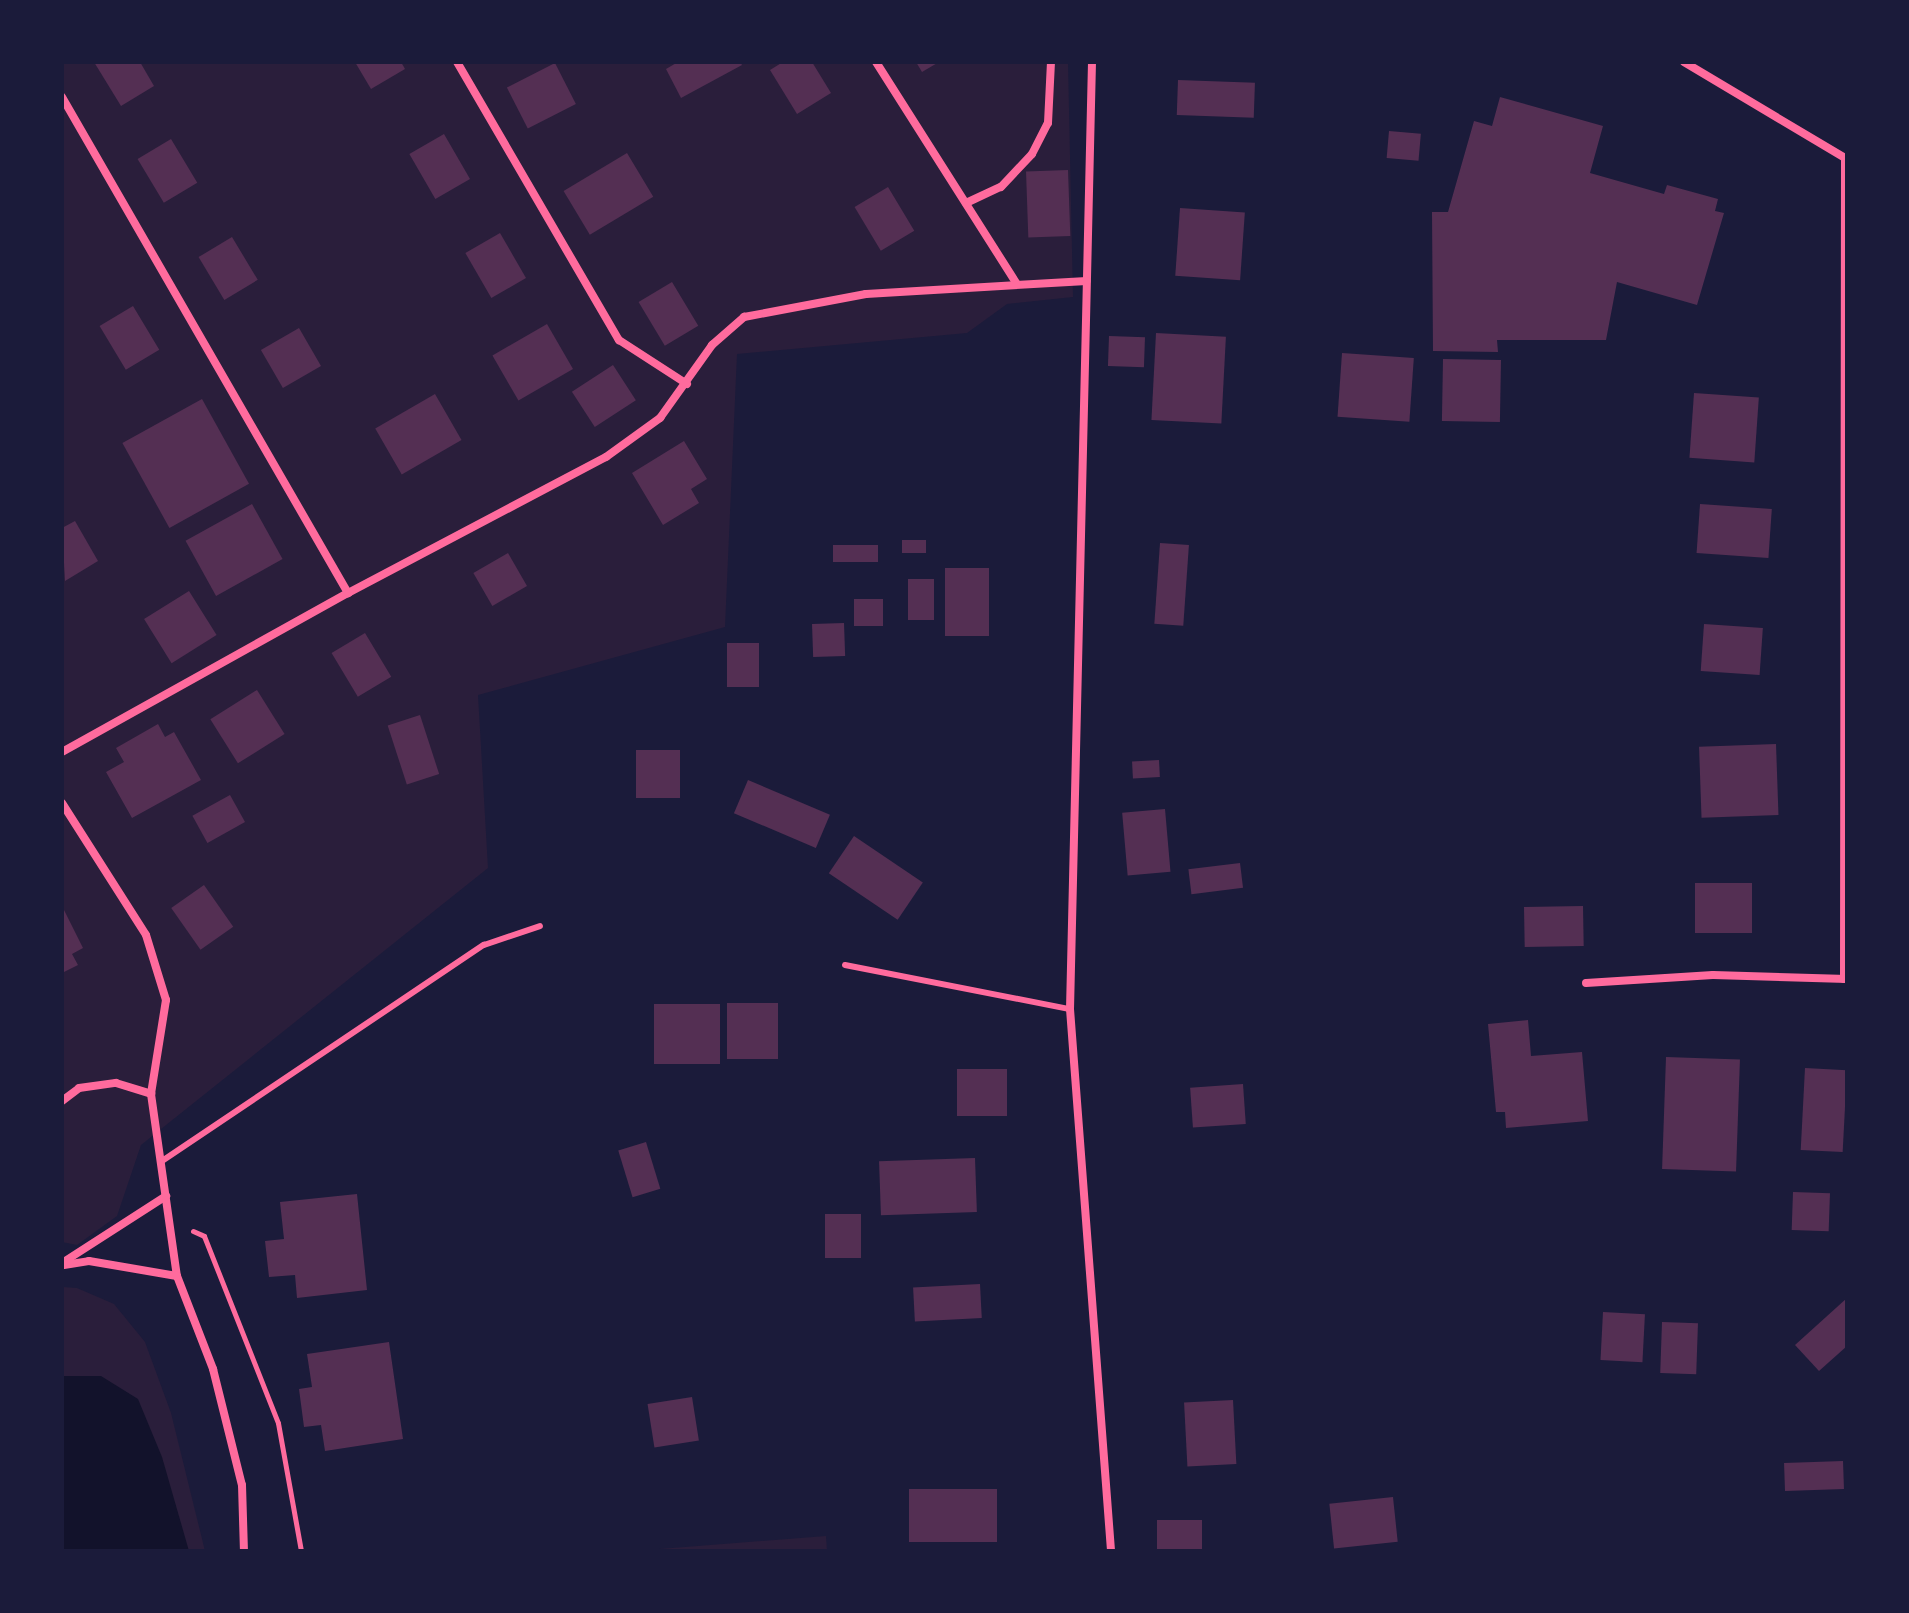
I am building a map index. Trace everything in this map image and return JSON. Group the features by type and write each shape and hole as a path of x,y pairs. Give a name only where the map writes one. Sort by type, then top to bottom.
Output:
{"street":[{"path":"457,62 619,340 687,384"},
{"path":"876,62 1017,284"},
{"path":"966,203 1001,187 1032,154 1048,123 1051,62"},
{"path":"1092,62 1070,1009 1111,1551"},
{"path":"1586,983 1713,975 1845,979 1846,158 1684,62"},
{"path":"62,97 348,593"},
{"path":"62,752 348,593 606,457 660,418 712,345 744,317 866,294 1087,281"},
{"path":"62,803 146,935 166,1000 151,1094 177,1276 213,1369 242,1485 244,1551"},
{"path":"62,1101 79,1088 116,1083 151,1094"},
{"path":"62,1264 166,1196"},
{"path":"62,1264 89,1261 177,1276"}],"lane":[{"path":"162,1161 484,945 540,926"},
{"path":"845,965 1070,1009"}],"path":[{"path":"170,1221 204,1236 278,1423 301,1551"}],"shaded area":[{"path":"62,62 1068,62 1073,297 1007,304 967,333 737,354 725,627 478,695 488,868 141,1145 117,1216 77,1245 62,1242"},
{"path":"62,1287 77,1288 114,1304 145,1342 171,1413 205,1551 62,1551"},
{"path":"62,1376 101,1376 138,1399 162,1457 189,1551 62,1551"},
{"path":"826,1536 827,1551 647,1550"}],"building":[{"path":"94,62 140,62 154,86 121,106"},
{"path":"355,62 401,62 405,69 371,89"},
{"path":"678,62 740,62 742,65 681,98 666,69"},
{"path":"783,62 812,62 831,93 797,114 770,70"},
{"path":"916,62 939,62 922,72"},
{"path":"555,63 576,104 528,129 507,88"},
{"path":"1178,80 1255,83 1254,118 1177,115"},
{"path":"1500,97 1603,126 1590,173 1664,194 1667,185 1718,199 1715,211 1724,213 1697,305 1617,282 1606,340 1497,340 1498,352 1433,351 1432,212 1448,212 1474,121 1492,126"},
{"path":"1389,131 1421,134 1419,161 1387,158"},
{"path":"444,134 470,179 435,199 409,154"},
{"path":"171,139 197,183 164,203 138,159"},
{"path":"627,153 653,197 590,235 564,191"},
{"path":"1068,170 1070,236 1028,237 1026,171"},
{"path":"888,187 914,231 881,251 855,207"},
{"path":"1180,208 1245,213 1240,280 1175,276"},
{"path":"500,233 526,278 491,298 465,253"},
{"path":"232,237 258,280 224,300 199,257"},
{"path":"672,282 698,326 665,346 639,302"},
{"path":"133,306 159,350 126,370 100,326"},
{"path":"547,324 573,369 518,401 492,356"},
{"path":"299,328 321,366 283,388 261,350"},
{"path":"1156,333 1226,337 1221,424 1151,420"},
{"path":"1109,336 1145,337 1144,367 1108,366"},
{"path":"1342,353 1414,358 1409,422 1338,417"},
{"path":"1443,359 1501,360 1500,422 1442,421"},
{"path":"613,365 636,400 595,427 572,392"},
{"path":"1694,393 1759,398 1754,462 1689,458"},
{"path":"435,394 462,440 402,474 375,429"},
{"path":"202,399 249,484 169,528 122,443"},
{"path":"684,441 707,479 691,489 699,503 663,525 632,473"},
{"path":"252,504 283,559 216,596 186,541"},
{"path":"1700,504 1772,509 1768,558 1697,553"},
{"path":"75,521 98,561 65,581 62,528"},
{"path":"902,540 926,540 926,553 902,553"},
{"path":"1160,543 1189,545 1183,626 1154,624"},
{"path":"833,545 878,545 878,562 833,562"},
{"path":"508,553 527,586 492,606 473,573"},
{"path":"945,568 989,568 989,636 945,636"},
{"path":"908,579 934,579 934,620 908,620"},
{"path":"189,591 217,635 172,663 144,619"},
{"path":"854,599 883,599 883,626 854,626"},
{"path":"844,623 845,656 813,657 812,624"},
{"path":"1704,624 1763,628 1760,675 1701,671"},
{"path":"365,633 391,677 358,697 332,653"},
{"path":"727,643 759,643 759,687 727,687"},
{"path":"257,690 285,734 238,763 210,719"},
{"path":"420,715 439,774 407,784 388,726"},
{"path":"158,724 165,737 174,732 201,780 132,818 106,772 124,762 116,748"},
{"path":"1776,744 1778,815 1702,818 1699,747"},
{"path":"636,750 680,750 680,798 636,798"},
{"path":"1159,760 1160,777 1133,778 1132,761"},
{"path":"748,780 830,815 816,848 734,813"},
{"path":"230,795 245,822 207,843 192,816"},
{"path":"1165,809 1170,872 1128,876 1122,813"},
{"path":"854,836 923,882 898,920 829,873"},
{"path":"1240,863 1243,888 1191,894 1188,869"},
{"path":"1695,883 1752,883 1752,933 1695,933"},
{"path":"204,885 233,927 200,950 171,908"},
{"path":"62,906 83,948 72,954 78,965 62,973"},
{"path":"1583,906 1584,946 1525,947 1524,907"},
{"path":"727,1003 778,1003 778,1059 727,1059"},
{"path":"654,1004 720,1004 720,1064 654,1064"},
{"path":"1528,1020 1531,1056 1582,1052 1588,1121 1506,1128 1505,1112 1496,1112 1488,1024"},
{"path":"1666,1057 1740,1060 1736,1172 1662,1169"},
{"path":"1805,1068 1847,1070 1843,1152 1801,1150"},
{"path":"957,1069 1007,1069 1007,1116 957,1116"},
{"path":"1243,1084 1246,1124 1193,1128 1190,1088"},
{"path":"646,1142 660,1189 633,1197 618,1150"},
{"path":"975,1158 977,1212 881,1215 879,1161"},
{"path":"1793,1192 1830,1193 1829,1231 1792,1230"},
{"path":"357,1194 367,1290 297,1298 295,1275 269,1277 265,1241 284,1239 280,1202"},
{"path":"825,1214 861,1214 861,1258 825,1258"},
{"path":"980,1284 982,1318 915,1321 913,1288"},
{"path":"1847,1298 1847,1346 1819,1371 1795,1345"},
{"path":"1603,1312 1645,1314 1642,1362 1600,1360"},
{"path":"1662,1322 1698,1323 1696,1374 1660,1373"},
{"path":"389,1342 403,1439 325,1451 321,1425 304,1427 299,1389 312,1387 307,1354"},
{"path":"692,1397 699,1440 654,1447 648,1404"},
{"path":"1233,1400 1236,1464 1187,1466 1184,1403"},
{"path":"1843,1461 1844,1489 1785,1491 1784,1463"},
{"path":"909,1489 997,1489 997,1542 909,1542"},
{"path":"1393,1497 1398,1542 1334,1548 1329,1504"},
{"path":"1157,1520 1202,1520 1202,1551 1157,1551"}]}
